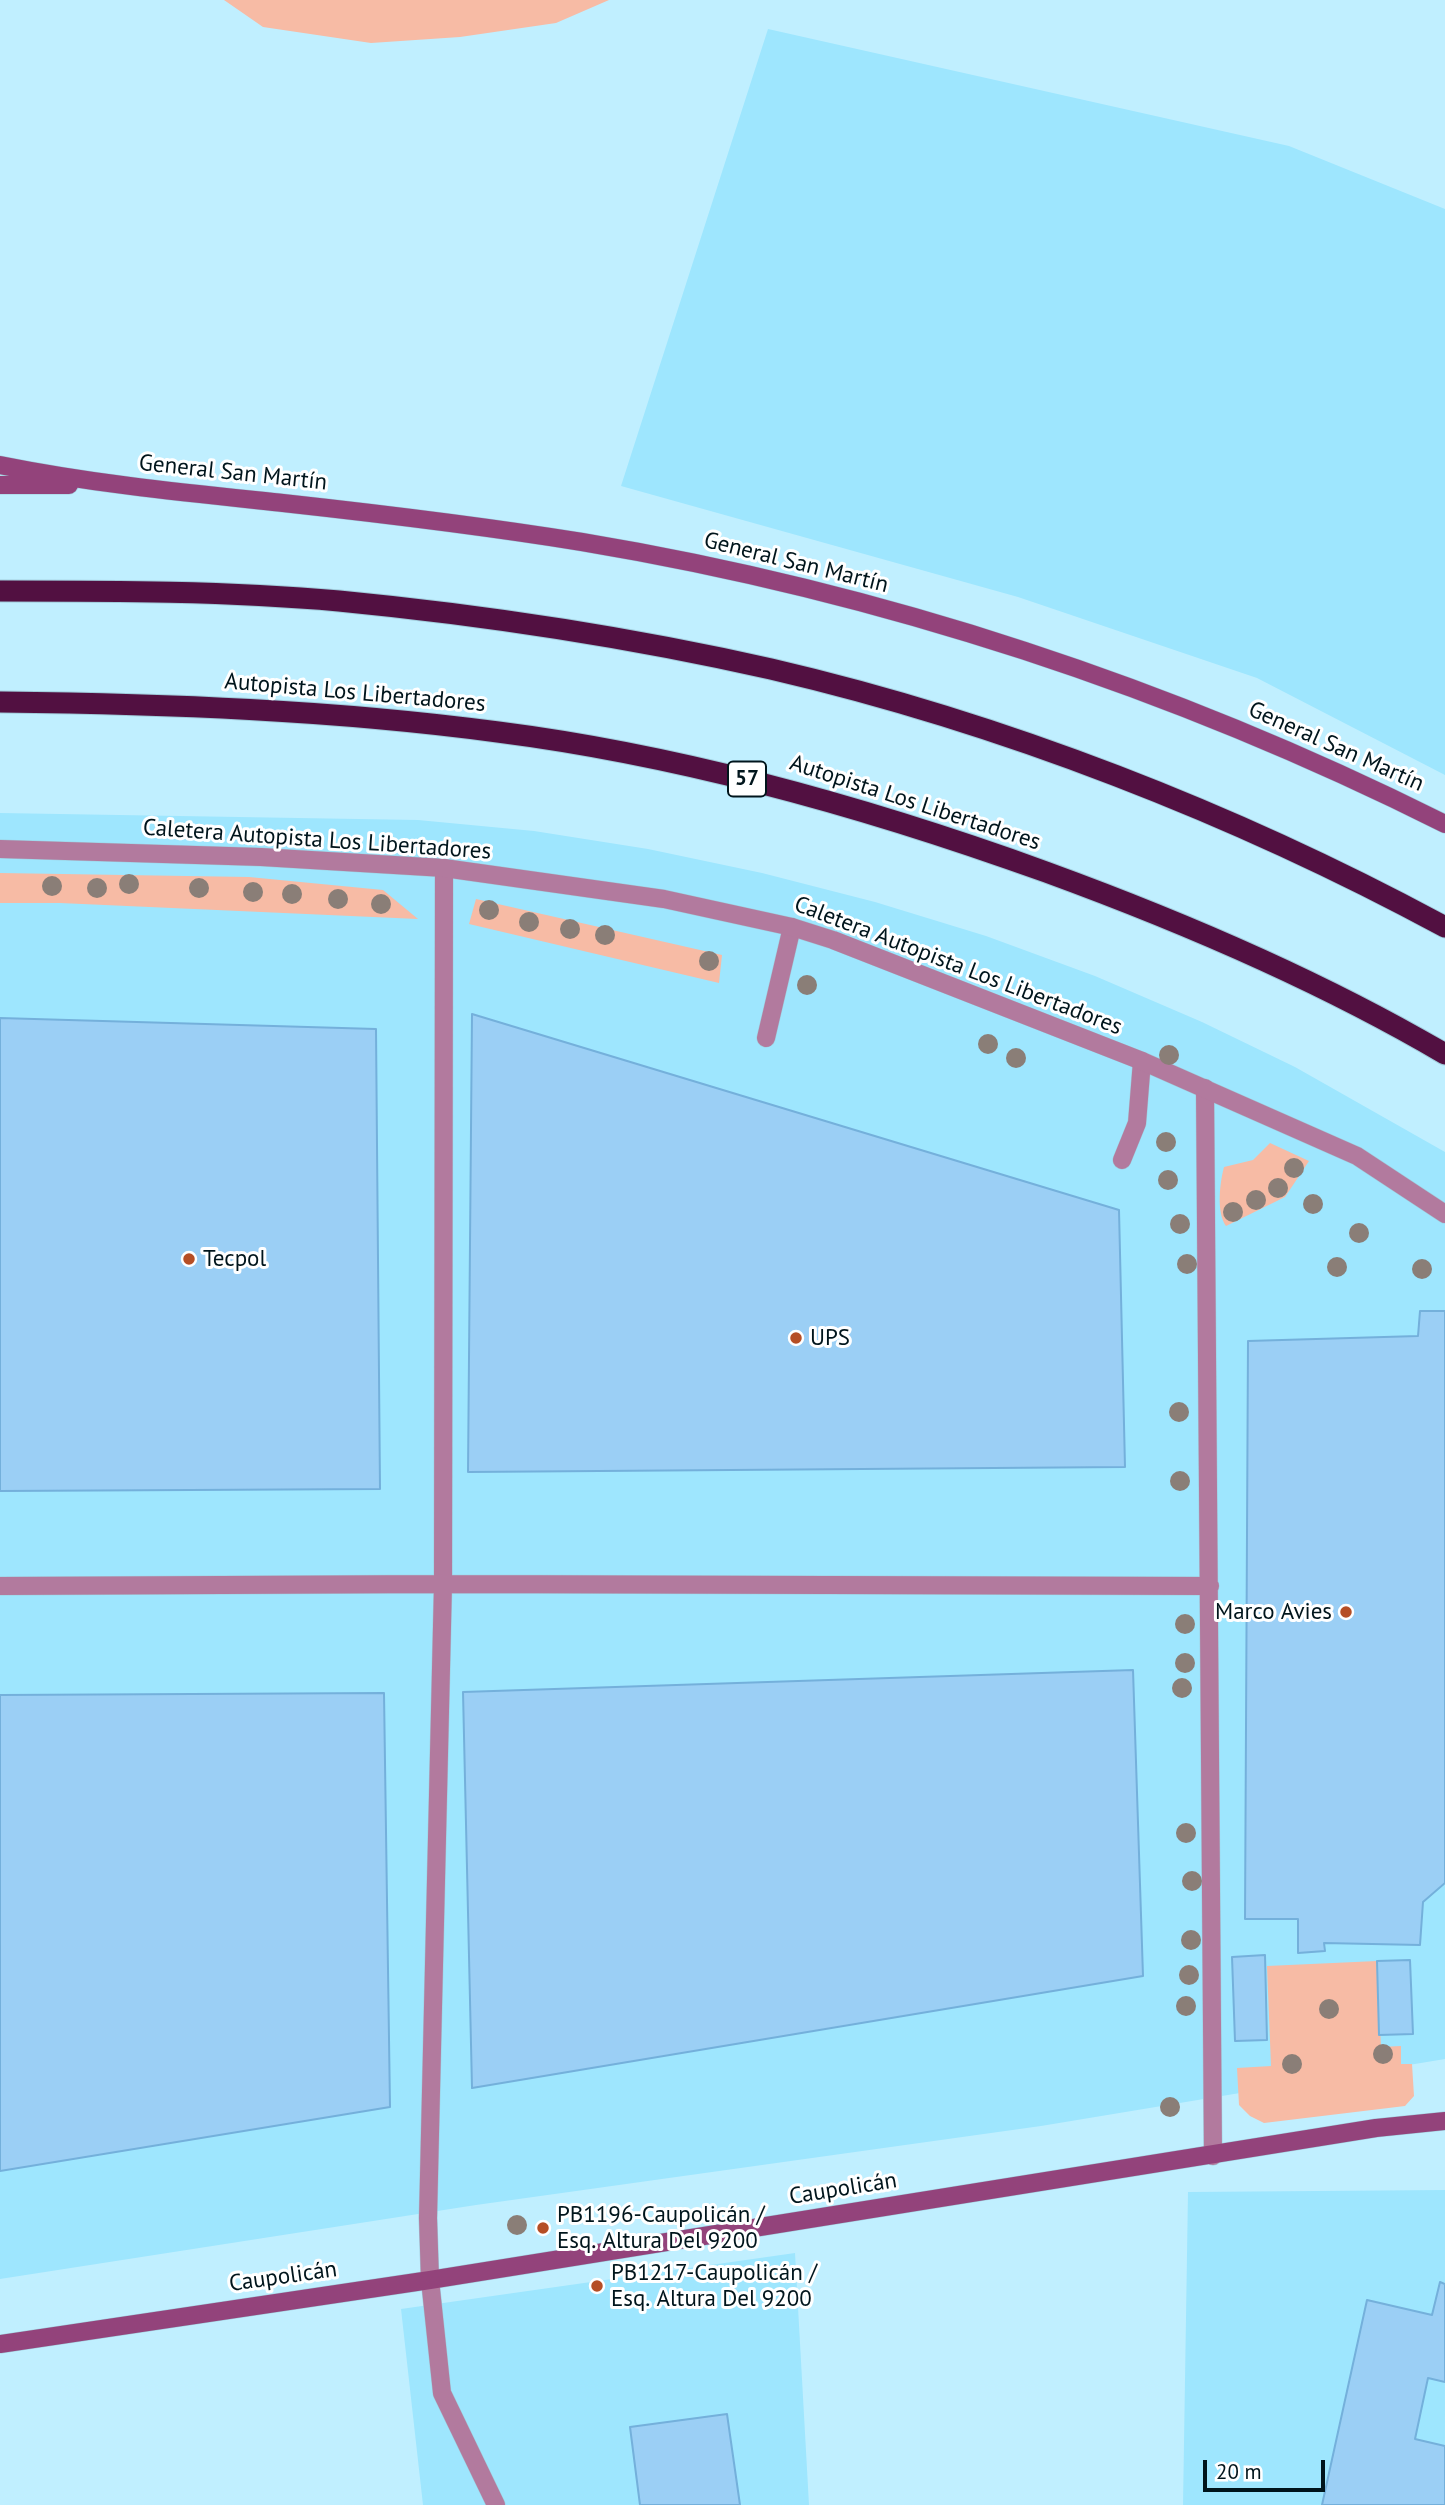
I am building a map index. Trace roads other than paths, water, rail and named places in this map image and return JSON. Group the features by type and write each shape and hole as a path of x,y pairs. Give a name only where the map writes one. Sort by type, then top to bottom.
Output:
{"highway":[{"path":"0,591 223,594 336,601 464,615 591,634 774,670 969,725 1140,786 1241,827 1327,867 1445,928"},
{"name":"Autopista Los Libertadores","path":"0,702 259,709 428,723 569,742 771,785 974,846 1100,892 1212,937 1310,983 1445,1054"}],"street":[{"name":"General San Martín","path":"0,465 100,483 358,512 582,542 690,562 807,589 1046,657 1167,701 1309,760 1445,824"},
{"name":"General San Martín","path":"0,485 100,483"},
{"name":"Caletera Autopista Los Libertadores","path":"0,849 261,857 444,868 664,900 792,927 833,940 1205,1088 1357,1156 1445,1214"},
{"path":"444,868 443,1584 428,2204 430,2280 442,2393 496,2505"},
{"path":"766,1038 792,927"},
{"path":"1122,1160 1137,1123 1142,1061"},
{"path":"1205,1088 1213,2156"},
{"path":"0,1586 1210,1586"},
{"name":"Caupolicán","path":"0,2344 430,2280 1376,2128 1445,2121"}],"place":[{"name":"Tecpol","path":"189,1259"},
{"name":"UPS","path":"796,1338"},
{"name":"Marco Avies","path":"1346,1612"},
{"name":"PB1196-Caupolicán / Esq. Altura Del 9200","path":"543,2228"},
{"name":"PB1217-Caupolicán / Esq. Altura Del 9200","path":"597,2286"}]}
